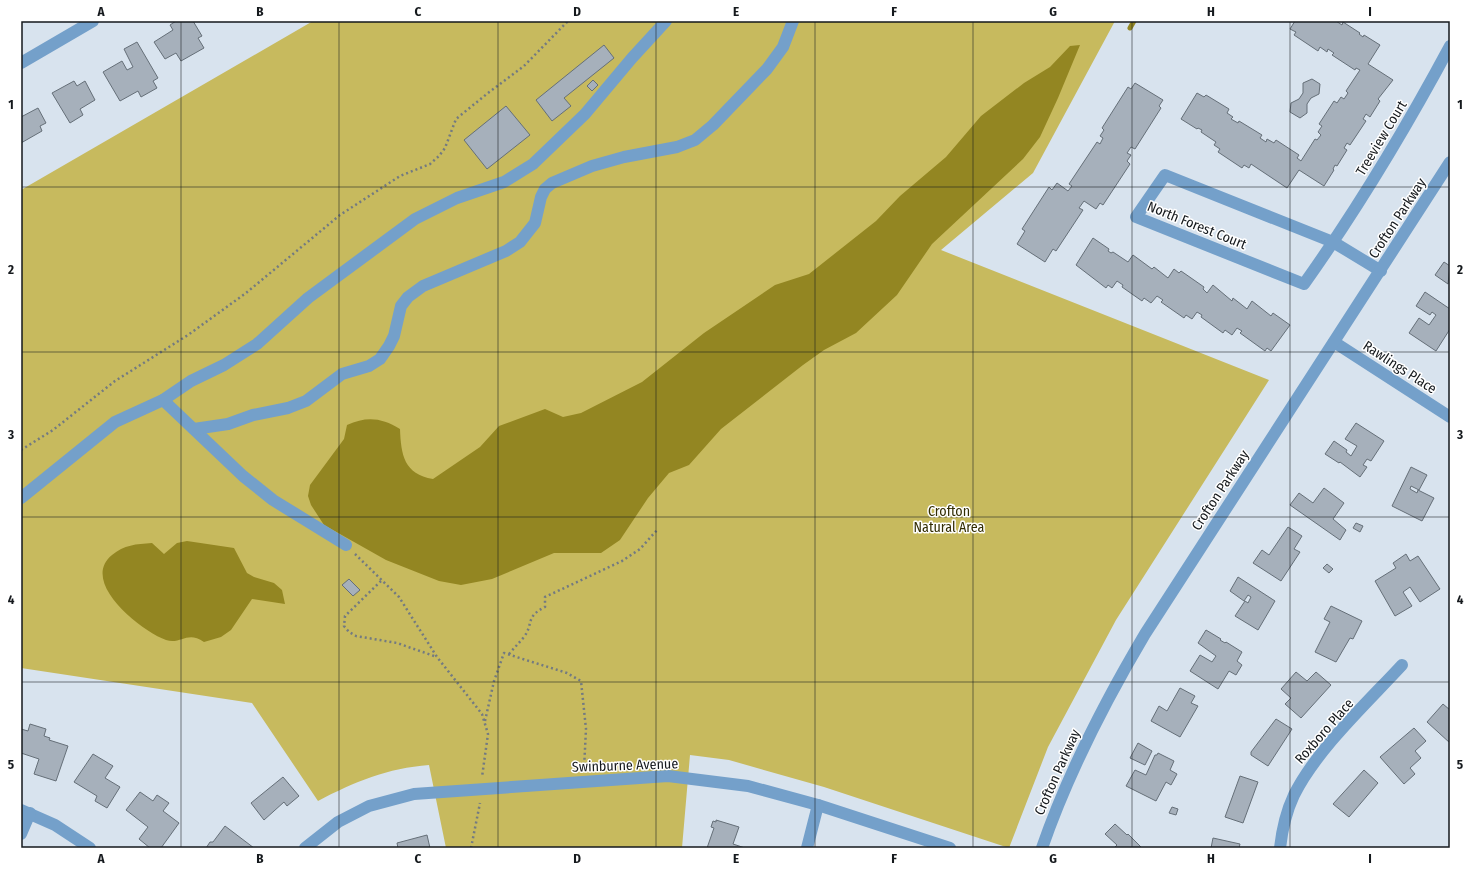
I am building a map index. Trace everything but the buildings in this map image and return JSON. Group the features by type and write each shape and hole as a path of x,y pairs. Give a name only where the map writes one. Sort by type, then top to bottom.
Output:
{"street":[{"path":"21,63 93,21"},
{"path":"21,498 116,422 163,400 191,381 224,365 257,344 308,298 415,219 457,198 504,182 533,164 584,114 666,21"},
{"path":"194,429 228,424 252,415 288,408 306,401 342,374 369,366 380,359 390,346 394,336 401,306 408,297 423,286 506,251 520,242 535,223 543,193 552,182 611,161 677,147 695,140 714,125 767,68 783,47 793,21"},
{"name":"Treeview Court","path":"1333,242 1411,118 1450,46"},
{"name":"Crofton Parkway","path":"1042,848 1079,756 1109,695 1144,634 1381,271 1450,162"},
{"name":"North Forest Court","path":"1333,242 1304,284 1136,217 1165,175 1333,242 1381,271"},
{"name":"Rawlings Place","path":"1334,342 1450,417"},
{"path":"163,400 243,476 273,500 346,545"},
{"name":"Roxboro Place","path":"1280,848 1284,822 1294,796 1308,772 1322,753 1402,665"},
{"name":"Swinburne Avenue","path":"305,848 338,822 369,806 414,794 668,776 748,786 818,805 950,848"},
{"path":"807,848 818,805"},
{"path":"21,834 25,812 55,825 90,848"}],"path":[{"path":"21,450 53,430 115,381 188,335 246,293 340,215 400,176 430,164 445,148 456,119 524,66 568,21"},
{"path":"509,654 525,636 530,619 537,612 545,608 545,597 622,561 640,549 658,529"},
{"path":"363,563 398,597 437,657 482,714 488,734 484,756 482,789 476,828 471,848"},
{"path":"381,581 345,616 344,626 349,632 356,636 397,643 437,657"},
{"path":"484,722 494,680 504,653 567,673 581,681 586,729 583,781"}],"green space":[{"name":"Crofton Natural Area","path":"313,21 1115,21 1033,173 941,250 1269,380 1116,620 1048,747 1009,848 824,787 729,760 690,755 682,848 446,848 429,765 399,769 372,777 318,801 252,703 21,668 21,190"}],"shaded area":[{"path":"1080,45 1040,137 1023,159 932,244 897,295 856,333 824,350 721,429 689,465 669,473 648,498 620,540 601,553 554,553 492,579 461,585 439,581 386,560 324,525 311,505 308,496 310,485 344,439 347,425 354,422 368,419 387,422 400,429 403,455 406,462 416,473 433,479 480,447 499,426 545,409 563,417 581,413 642,382 704,333 775,285 809,274 876,221 900,196 946,157 981,116 1024,83 1050,67 1070,46"},
{"path":"187,541 234,548 247,573 254,577 274,583 282,590 285,604 252,599 231,630 221,637 204,642 193,637 176,641 166,640 142,627 117,604 108,591 103,578 104,566 112,555 121,549 130,546 152,543 164,554 177,543"}],"waterway":[{"path":"1130,28 1134,21"}]}
